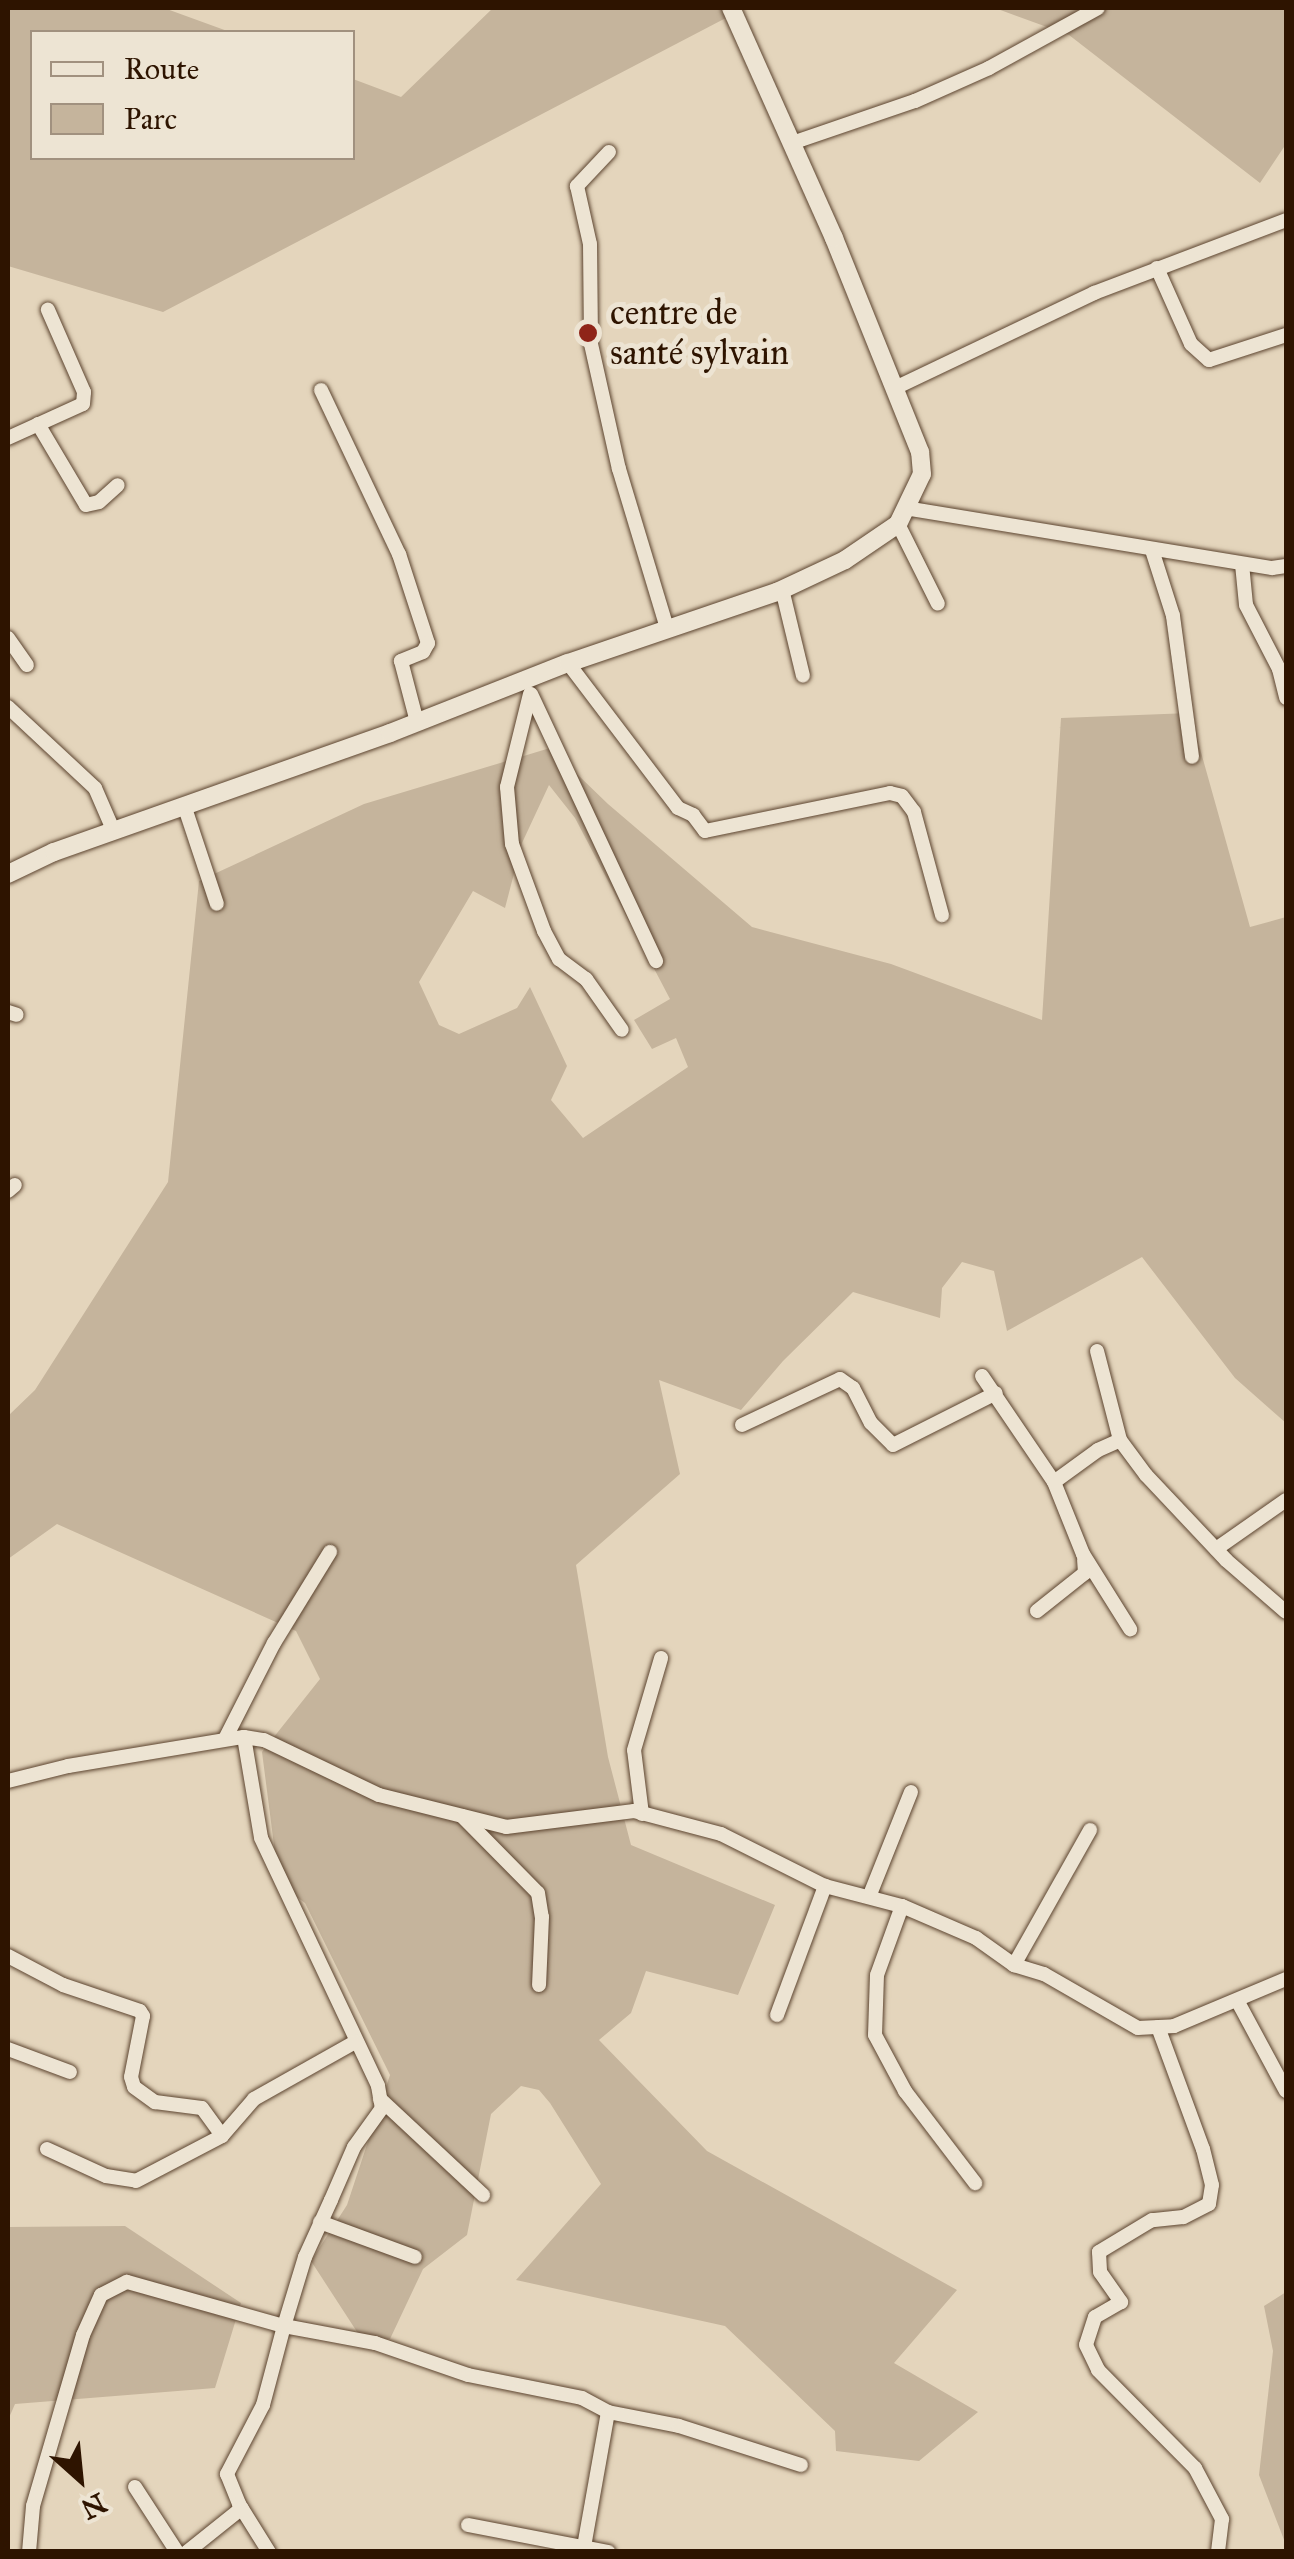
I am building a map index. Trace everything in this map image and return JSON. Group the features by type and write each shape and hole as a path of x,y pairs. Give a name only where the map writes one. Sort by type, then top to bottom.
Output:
{"street":[{"path":"8,874 184,805 527,687 568,663 782,589 846,560 902,516 922,474 920,452 792,143 731,8"},
{"path":"792,143 915,101 989,68 1098,8"},
{"path":"609,152 577,186 592,258 591,344 619,469 667,628"},
{"path":"895,388 1156,268 1286,220"},
{"path":"1156,268 1191,344 1209,360 1286,334"},
{"path":"8,438 83,404 84,392 48,310"},
{"path":"321,390 399,554 428,644 423,652 401,661 417,722"},
{"path":"38,424 86,505 99,502 118,485"},
{"path":"902,516 1242,564 1286,566"},
{"path":"902,516 938,604"},
{"path":"1152,550 1173,616 1192,757"},
{"path":"1242,564 1246,606 1279,670 1286,698"},
{"path":"782,589 803,676"},
{"path":"8,638 27,665"},
{"path":"568,663 678,808 692,815 705,831 890,794 902,796 914,812 942,914"},
{"path":"527,687 656,961"},
{"path":"527,687 507,787 512,844 544,930 559,958 586,979 622,1030"},
{"path":"8,707 94,788 114,832"},
{"path":"184,805 217,904"},
{"path":"1097,1350 1120,1440 1146,1475 1216,1549 1286,1612"},
{"path":"982,1376 1054,1482 1083,1554 1130,1629"},
{"path":"742,1425 840,1379 853,1388 871,1423 893,1444 996,1393"},
{"path":"1054,1482 1098,1450 1120,1440"},
{"path":"1216,1549 1286,1500"},
{"path":"225,1739 274,1644 330,1552"},
{"path":"1038,1611 1085,1573 1083,1554"},
{"path":"642,1814 634,1750 661,1658"},
{"path":"244,1736 262,1838 382,2108 354,2147 320,2222 284,2326 263,2405 227,2474 269,2552"},
{"path":"8,1781 244,1736 264,1740 379,1794 506,1827 634,1811 722,1834 825,1886 902,1906 976,1938 1014,1965 1044,1974 1138,2028 1174,2026 1286,1980"},
{"path":"868,1897 911,1792"},
{"path":"458,1812 538,1893 542,1917 539,1985"},
{"path":"1014,1965 1090,1830"},
{"path":"776,2015 825,1886"},
{"path":"902,1906 877,1976 875,2034 905,2091 975,2183"},
{"path":"8,1956 63,1984 140,2011 143,2016 134,2087 155,2102 202,2108 222,2136"},
{"path":"1238,2002 1286,2090"},
{"path":"1158,2027 1203,2148 1212,2185 1209,2204 1183,2217 1152,2220 1099,2252 1100,2272 1121,2302 1094,2317 1086,2345 1098,2370 1195,2468 1222,2519 1218,2552"},
{"path":"48,2150 106,2176 136,2181 222,2136 254,2100 355,2042"},
{"path":"8,2050 70,2072"},
{"path":"380,2098 483,2195"},
{"path":"320,2222 416,2256"},
{"path":"29,2552 33,2506 83,2335 101,2296 127,2282 284,2326 376,2343 468,2375 582,2398 608,2412 679,2426 800,2465"},
{"path":"584,2548 608,2412"},
{"path":"135,2487 177,2552"},
{"path":"187,2552 242,2508"},
{"path":"468,2526 608,2552"}],"green space":[{"path":"8,8 164,8 224,30 30,30 30,160 355,160 355,80 401,97 493,8 745,8 163,312 8,266"},
{"path":"995,8 1286,8 1286,144 1260,183 1069,35"},
{"path":"1190,713 1250,927 1286,917 1286,1423 1235,1378 1142,1257 1007,1331 994,1271 962,1262 942,1288 940,1318 853,1292 783,1361 741,1410 659,1380 680,1474 576,1565 608,1757 631,1845 775,1905 738,1995 646,1971 631,2013 599,2040 707,2151 957,2290 894,2363 978,2412 919,2461 836,2451 835,2431 725,2326 516,2280 601,2184 550,2103 539,2090 521,2086 491,2114 467,2235 423,2269 390,2339 361,2338 311,2261 347,2205 390,2075 305,1903 279,1884 262,1752 320,1679 296,1631 57,1524 8,1559 8,1416 35,1390 168,1182 199,881 364,804 550,748 608,804 752,927 891,964 1042,1020 1061,718","holes":["549,785 575,818 670,999 634,1020 652,1049 676,1038 688,1067 583,1138 551,1100 567,1066 530,987 517,1008 459,1034 439,1025 419,982 473,891 505,908 522,843"]},
{"path":"125,2226 241,2303 215,2388 15,2404 8,2420 8,2227"},
{"path":"1286,2292 1286,2545 1259,2475 1273,2351 1264,2306"}],"place":[{"name":"centre de santé sylvain","path":"588,333"}]}
